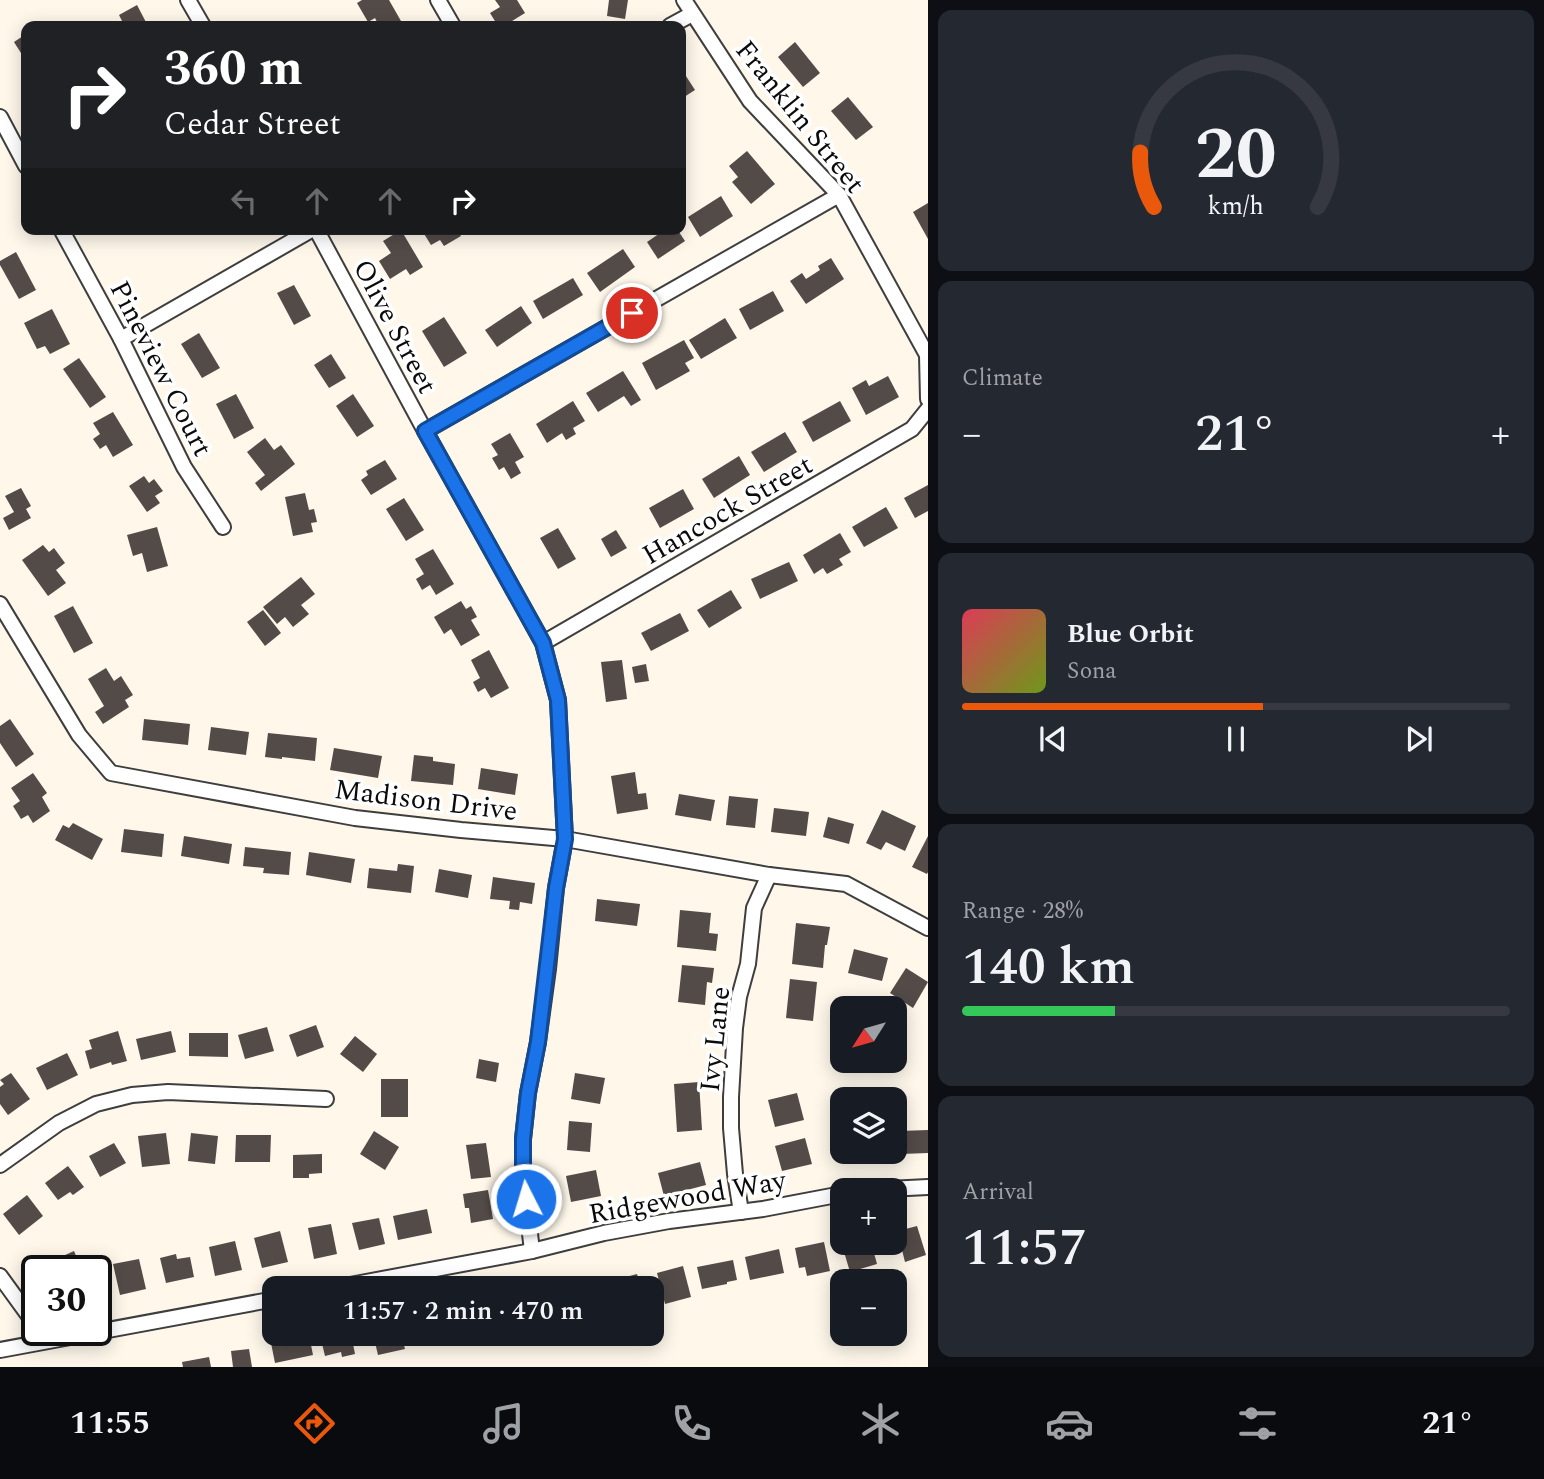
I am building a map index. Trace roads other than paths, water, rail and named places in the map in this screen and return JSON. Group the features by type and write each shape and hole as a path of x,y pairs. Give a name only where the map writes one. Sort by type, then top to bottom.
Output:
{"street":[{"path":"188,0 200,21"},
{"path":"438,0 450,21"},
{"name":"Franklin Street","path":"684,0 750,101 839,195 927,355 928,378"},
{"path":"679,21 692,14"},
{"path":"0,117 21,157"},
{"path":"425,431 839,195"},
{"name":"Pineview Court","path":"64,235 121,339 184,467 223,527"},
{"path":"121,339 303,235"},
{"name":"Olive Street","path":"317,235 543,643 558,700 565,839 556,888 548,969 523,1139 523,1173 532,1251"},
{"path":"928,378 928,398"},
{"name":"Hancock Street","path":"543,643 912,429 928,409"},
{"name":"Madison Drive","path":"0,604 79,735 111,773 355,817 565,839 769,875 846,884 928,928"},
{"name":"Ivy Lane","path":"741,1212 731,1128 730,1097 735,1028 739,997 748,964 754,908 769,875"},
{"path":"0,1165 59,1123 96,1104 132,1095 168,1092 326,1099"},
{"path":"907,1188 928,1187"},
{"name":"Ridgewood Way","path":"398,1276 532,1251 604,1233 830,1196"},
{"path":"0,1276 21,1305"},
{"path":"112,1323 262,1301"},
{"path":"0,1350 21,1341"}]}
